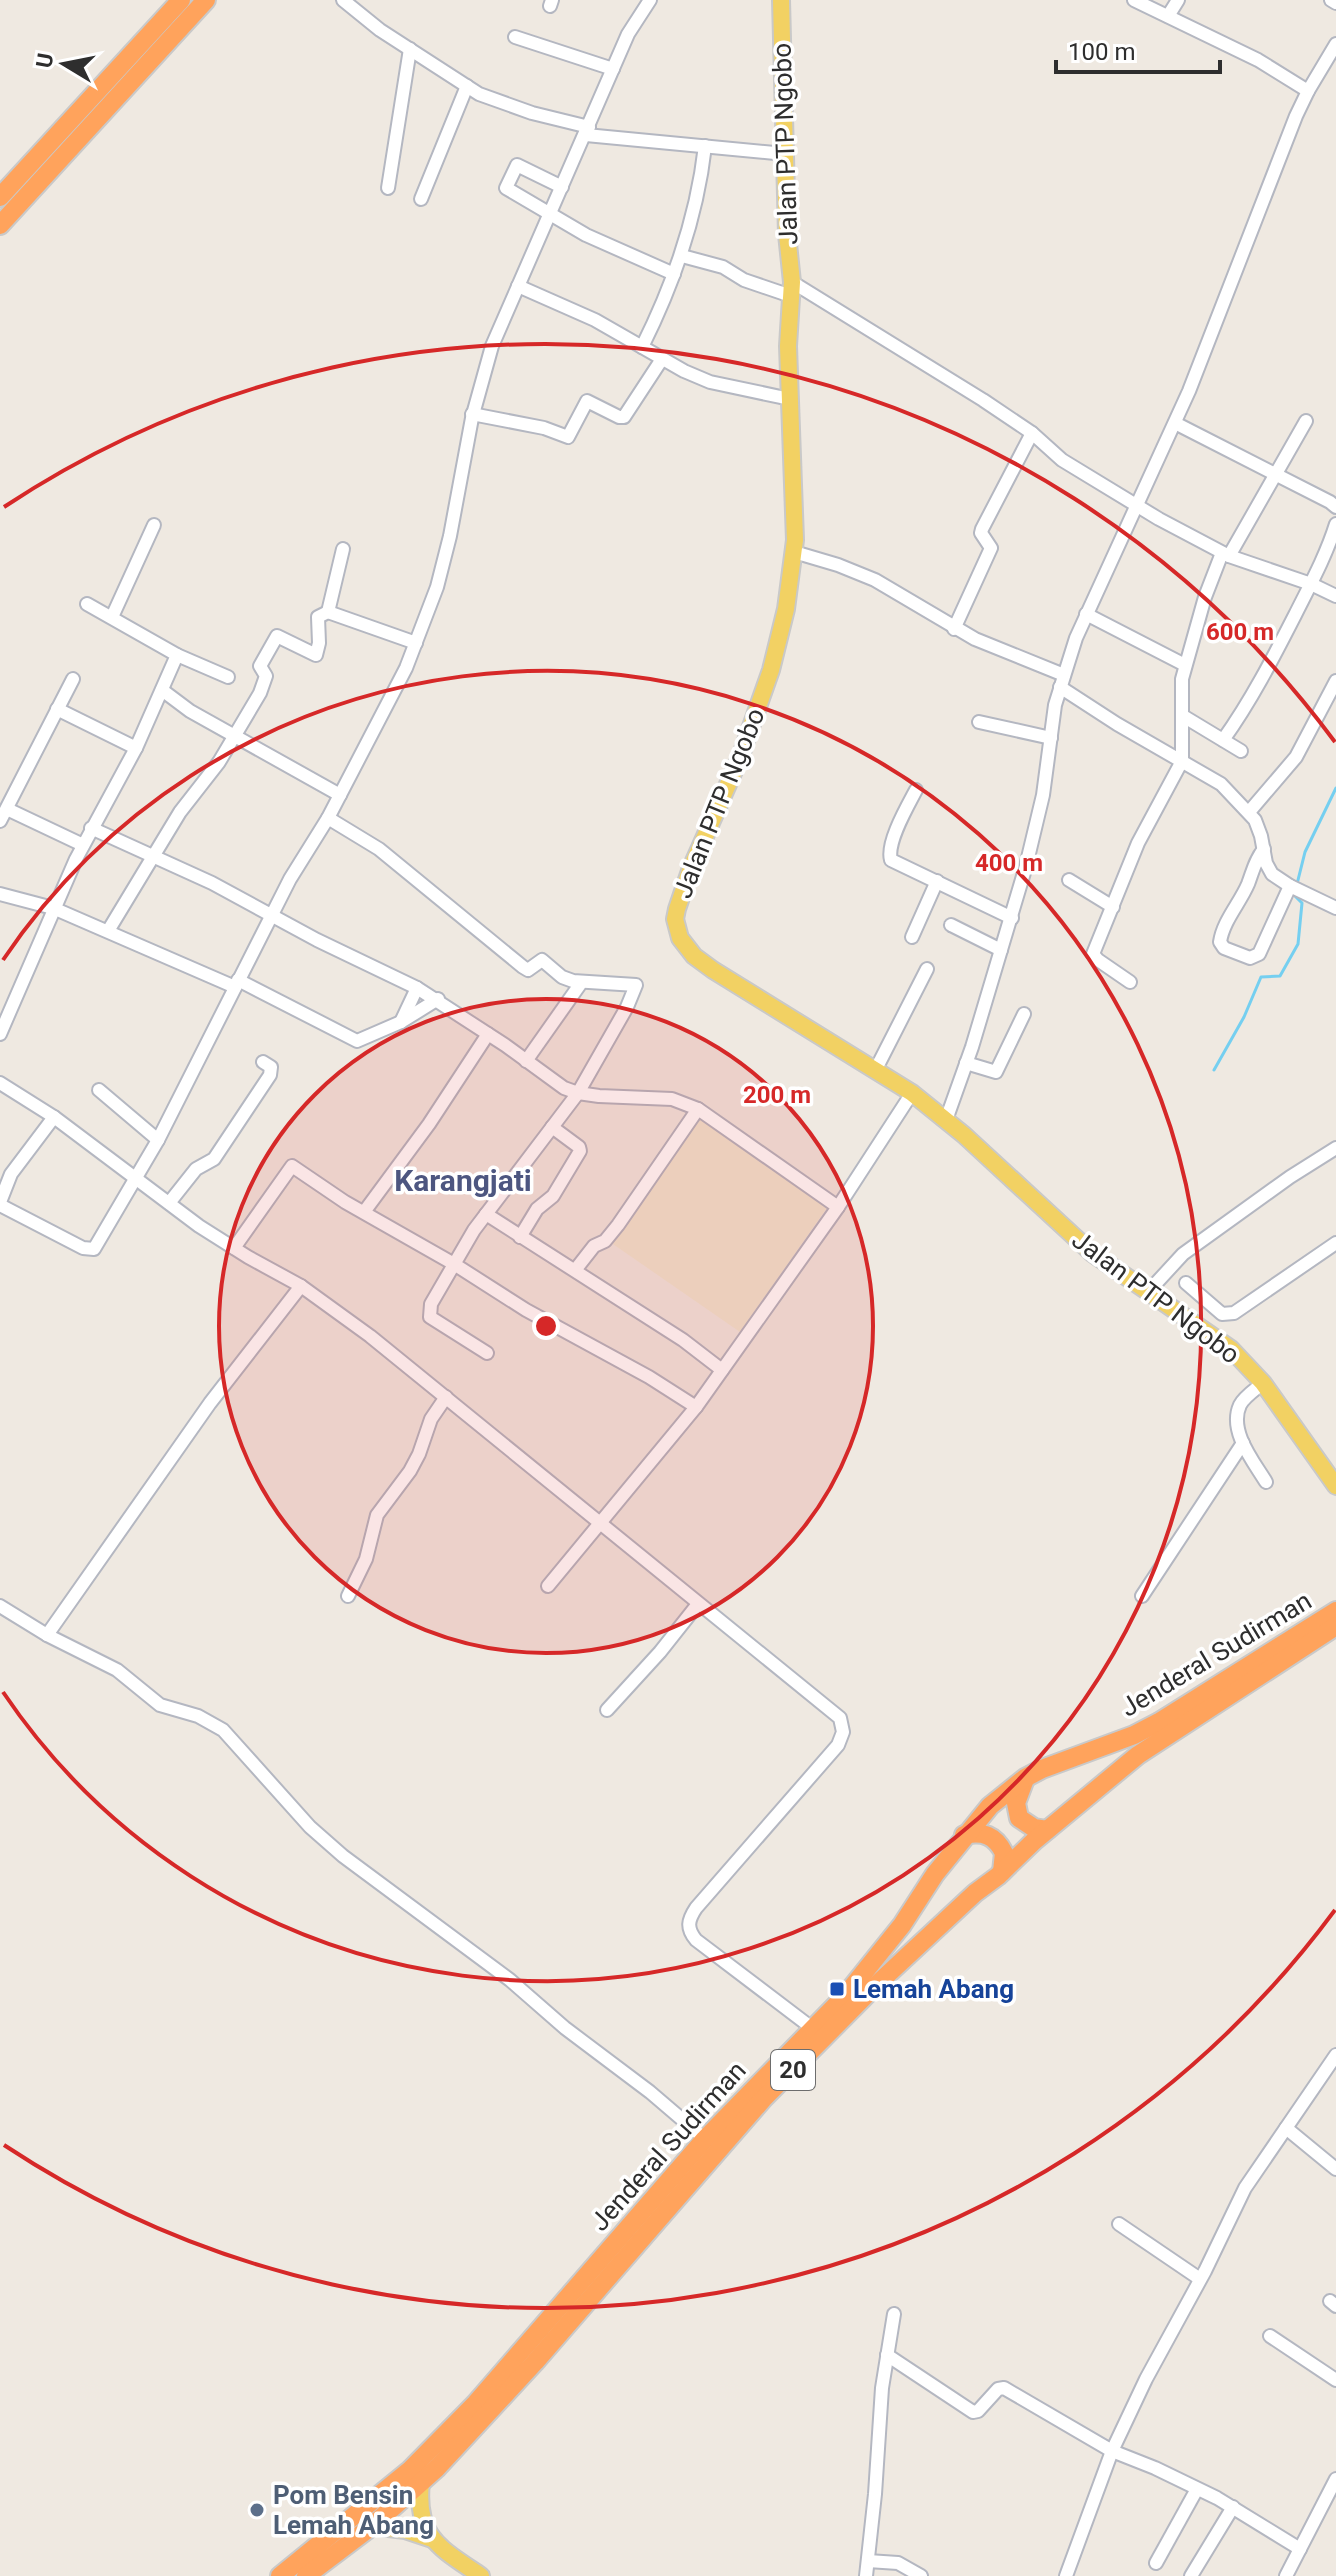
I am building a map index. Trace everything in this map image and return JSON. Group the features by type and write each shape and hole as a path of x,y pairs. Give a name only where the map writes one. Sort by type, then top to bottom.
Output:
{"highway":[{"path":"0,197 181,0"},
{"path":"0,225 206,0"},
{"name":"Jenderal Sudirman","path":"280,2576 377,2498 476,2403 705,2139 845,1996 902,1925 964,1835 990,1806 1025,1778 1060,1761 1147,1729 1336,1611"},
{"name":"Jenderal Sudirman","path":"306,2576 372,2526 421,2482 535,2362 763,2099 874,1987 975,1893 1138,1755 1336,1626"},
{"path":"1025,1778 1016,1803 1019,1818 1026,1825 1047,1830"},
{"path":"964,1835 983,1833 992,1837 1004,1853 1002,1872"}],"main road":[{"name":"Jalan PTP Ngobo","path":"781,0 787,234 792,289 788,346 794,552 786,609 771,670 741,755 686,881 677,909 676,927 687,949 713,970 912,1093 946,1120 1078,1241 1231,1349 1263,1383 1336,1486"},
{"path":"421,2482 421,2519 432,2539"},
{"path":"372,2526 405,2530 432,2539 481,2576"}],"street":[{"path":"343,0 380,30 499,103 587,131 785,154"},
{"path":"54,1117 11,1174 0,1203 83,1248 94,1249 158,1140 270,917 328,818 416,643 442,567 472,414 492,346 628,34 650,0"},
{"path":"1134,0 1258,60 1308,91"},
{"path":"1168,16 1178,0"},
{"path":"515,37 613,69"},
{"path":"946,1120 1012,918 1036,828 1062,681 1086,614 1175,423 1308,91 1336,44"},
{"path":"388,188 410,49"},
{"path":"421,199 467,86"},
{"path":"642,347 682,256 700,186 705,146"},
{"path":"562,187 517,165 506,188 550,216 619,251 674,274"},
{"path":"682,256 723,267 744,280 792,289 831,304 1032,433 1062,460 1138,506 1226,554 1336,596"},
{"path":"518,286 581,313 710,382 790,399"},
{"path":"472,414 544,428 568,437 587,401 624,417 662,359"},
{"path":"1130,982 1093,954 1138,843 1182,761 1182,679 1205,597 1226,554 1306,421"},
{"path":"1175,423 1336,507"},
{"path":"954,629 991,548 982,536 982,529 1032,433"},
{"path":"1223,740 1243,713 1311,584 1336,524"},
{"path":"112,617 154,525"},
{"path":"328,612 343,549"},
{"path":"794,552 875,580 954,629 1062,681 1117,724 1221,784 1249,812 1259,828 1268,869 1278,879 1336,908"},
{"path":"87,604 177,655 228,677"},
{"path":"108,931 180,812 219,762 235,735 265,682 266,676 260,666 277,636 316,655 318,617 328,612 416,643"},
{"path":"1086,614 1185,665"},
{"path":"0,1034 53,908 91,828 136,748 177,655"},
{"path":"73,679 3,815 83,845"},
{"path":"1249,812 1296,757 1336,681"},
{"path":"162,690 190,711 340,795"},
{"path":"57,709 136,748"},
{"path":"1183,716 1241,751"},
{"path":"979,722 1051,738"},
{"path":"0,786 14,793"},
{"path":"916,790 888,853 891,860 1012,918"},
{"path":"328,818 379,849 528,970 542,960 562,977 581,983 636,985 627,1007 578,1093 486,1214 434,1296 430,1317 487,1353"},
{"path":"91,828 212,883 270,917 438,999 564,1088 578,1093 672,1099 698,1109 838,1207"},
{"path":"1264,849 1255,861 1248,884 1223,931 1221,945 1238,955 1255,958 1263,948 1291,886"},
{"path":"1069,880 1113,907"},
{"path":"912,937 937,881"},
{"path":"0,894 53,908 237,984 357,1041 401,1022 438,999"},
{"path":"951,925 1001,950"},
{"path":"876,1069 927,969"},
{"path":"526,1061 581,983"},
{"path":"401,1022 417,988"},
{"path":"966,1063 996,1072 1024,1014"},
{"path":"364,1212 429,1124 488,1034"},
{"path":"169,1203 196,1169 214,1159 270,1075 271,1067 263,1062"},
{"path":"0,1083 54,1117 234,1248 301,1286 370,1336 840,1718 843,1724 842,1739 838,1745 696,1908 688,1922 688,1928 696,1940 812,2028"},
{"path":"99,1090 158,1140"},
{"path":"548,1586 696,1407 838,1207 912,1093"},
{"path":"576,1269 594,1246 605,1241 618,1225 698,1109"},
{"path":"520,1237 537,1209 553,1196 580,1151 552,1127"},
{"path":"1148,1292 1183,1254 1336,1148"},
{"path":"234,1248 291,1166 345,1202 454,1264 526,1310 649,1377 696,1407"},
{"path":"486,1214 576,1269 683,1340 722,1370"},
{"path":"1186,1283 1222,1314 1234,1313 1336,1243"},
{"path":"47,1635 210,1403 301,1286"},
{"path":"1263,1383 1240,1404 1238,1423 1243,1443 1266,1482"},
{"path":"348,1596 366,1559 377,1515 410,1471 431,1419 446,1397"},
{"path":"1142,1596 1243,1443"},
{"path":"607,1710 660,1652 698,1604"},
{"path":"0,1606 47,1635 117,1670 160,1705 198,1716 223,1730 310,1827 343,1856 510,1980 565,2028 650,2092 705,2139"},
{"path":"1066,2576 1112,2451 1146,2379 1245,2188 1336,2055"},
{"path":"1286,2128 1336,2169"},
{"path":"1119,2224 1200,2279"},
{"path":"866,2576 887,2355 894,2314"},
{"path":"1270,2336 1336,2380"},
{"path":"887,2355 970,2411 978,2411 998,2389 1004,2388 1112,2451 1155,2468 1233,2507 1300,2549"},
{"path":"1286,2576 1336,2479"},
{"path":"1156,2563 1197,2489"},
{"path":"1191,2576 1233,2507"},
{"path":"868,2561 898,2563 921,2576"}],"shaded area":[{"path":"698,1112 829,1205 740,1332 610,1242"}],"waterway":[{"path":"1297,884 1305,852 1336,788"},
{"path":"1214,1070 1244,1017 1261,977 1280,976 1298,944 1302,903 1295,896 1296,892"}],"place":[{"name":"Lemah Abang","path":"837,1989"},
{"name":"Pom Bensin Lemah Abang","path":"257,2510"}],"district":[{"name":"Karangjati","path":"463,1180"}]}
